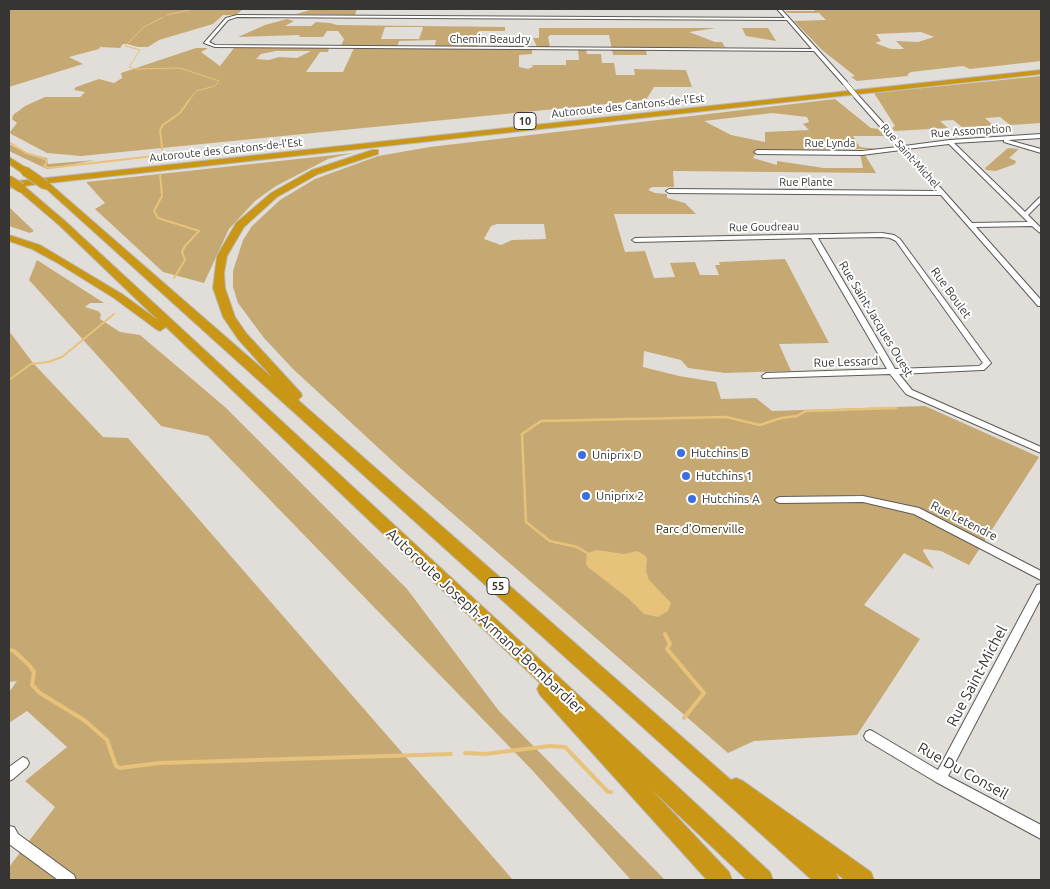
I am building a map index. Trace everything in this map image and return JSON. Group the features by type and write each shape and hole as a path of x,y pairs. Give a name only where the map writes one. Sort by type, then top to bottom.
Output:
{"highway":[{"name":"Autoroute des Cantons-de-l'Est","path":"9,178 1041,65"},
{"name":"Autoroute des Cantons-de-l'Est","path":"9,185 1041,72"},
{"path":"332,438 242,336 229,317 222,303 219,283 220,265 227,244 240,225 261,204 283,189 315,172 380,151 474,134"},
{"path":"9,160 71,205 332,438"},
{"path":"9,178 62,223 207,361"},
{"path":"9,238 41,250 83,273 207,361"},
{"name":"Autoroute Joseph-Armand-Bombardier","path":"207,361 762,880"},
{"name":"55","path":"332,438 828,880"},
{"path":"478,615 721,880"},
{"path":"664,734 863,880"}],"street":[{"name":"Rue Saint-Michel","path":"779,9 1041,304"},
{"path":"234,16 788,19"},
{"name":"Chemin Beaudry","path":"234,16 227,19 206,44 225,46 815,50"},
{"name":"Rue Assomption","path":"902,148 950,142 1041,136"},
{"path":"999,138 1041,150"},
{"path":"950,142 1038,227"},
{"name":"Rue Lynda","path":"757,152 849,154 902,148"},
{"name":"Rue Plante","path":"669,191 942,192"},
{"path":"1025,215 1041,199"},
{"path":"972,225 1038,227"},
{"name":"Rue Saint-Jacques Ouest","path":"813,236 893,372 909,392 921,399 1041,450"},
{"name":"Rue Goudreau","path":"635,240 892,236"},
{"name":"Rue Boulet","path":"892,236 898,240 986,360 986,366"},
{"name":"Rue Lessard","path":"766,376 981,368 986,366"},
{"name":"Rue Letendre","path":"780,500 858,498 916,511 1041,576"},
{"name":"Rue Saint-Michel","path":"940,778 1041,588"},
{"name":"Rue Du Conseil","path":"870,736 940,778 1041,832"},
{"path":"9,775 23,763"},
{"path":"10,838 69,880"}],"green space":[{"path":"9,9 243,9 236,15 223,15 213,24 159,40 148,47 123,44 120,48 100,47 99,49 69,57 83,64 9,87"},
{"path":"314,9 357,9 355,15 296,14"},
{"path":"814,9 1041,9 1041,61 970,69 963,66 911,72 908,76 857,81 851,77 855,76 822,50 794,21 826,20 819,13 788,13 785,11 815,11","holes":["921,32 934,37 918,42 896,41 904,49 891,49 875,43 881,41 876,34"]},
{"path":"287,19 294,21 285,26 311,26 316,22 337,25 505,27 505,31 479,31 477,48 532,49 532,54 519,55 519,67 528,69 534,66 530,65 566,65 566,60 579,60 578,50 586,50 587,54 601,54 602,63 614,63 616,75 635,75 634,69 686,70 692,87 654,87 646,100 81,156 47,153 10,132 17,123 12,119 13,115 25,106 45,97 80,97 85,92 74,90 76,87 99,79 114,83 122,78 121,73 196,48 208,48 201,52 220,66 234,48 329,48 328,52 320,52 306,72 343,72 355,46 341,46 344,39 338,31 327,31 323,37 299,37 300,35 238,37 265,25","holes":["385,27 422,27 423,28 419,39 381,39","436,40 434,49 397,48 399,41","276,51 311,51 297,58 256,59 261,54"]},
{"path":"539,28 716,28 689,32 715,42 722,42 725,47 645,47 647,55 613,55 609,35 550,35 548,37 550,47 537,47 533,38 539,38"},
{"path":"742,28 768,28 776,41 746,36"},
{"path":"1041,76 1041,123 1010,125 1000,117 985,118 994,126 962,127 953,120 940,121 948,128 895,131 892,128 895,126 874,93"},
{"name":"Parc d'Omerville","path":"835,99 871,128 879,129 884,136 853,136 860,147 877,149 759,150 753,158 777,165 777,161 824,168 863,168 860,154 865,155 876,173 673,171 674,187 652,187 648,190 667,194 667,198 685,203 696,214 614,214 625,252 645,251 654,278 675,277 670,263 695,262 700,275 719,275 715,265 720,265 719,262 785,259 829,343 779,344 791,371 725,373 688,368 681,360 644,351 643,367 679,376 716,382 721,399 756,398 772,411 925,406 1039,457 969,565 941,551 924,549 923,551 934,569 904,553 864,605 920,639 857,735 754,741 728,753 399,467 293,369 264,338 238,303 233,287 233,271 243,240 252,226 280,200 315,179 378,156 430,147","holes":["772,113 807,117 809,122 803,124 809,130 765,132 765,142 731,135 704,121","497,224 544,224 546,239 512,240 501,245 484,239 491,226"]},
{"path":"9,144 26,153 47,158 48,164 96,160 47,169 9,151"},
{"path":"1008,148 1019,149 1009,158 1016,161 1015,164 996,171 986,170 985,168"},
{"path":"353,153 328,159 276,186 255,201 229,229 204,283 163,272 95,209 105,203 86,182"},
{"path":"9,207 34,231 30,233 9,226"},
{"path":"37,260 104,303 90,303 85,307 98,311 101,314 100,319 120,332 140,335 225,407 407,589 499,711 665,880 631,880 532,770 208,436 161,426 29,280"},
{"path":"9,331 33,363 103,437 128,438 513,880 9,880 9,867 55,807 25,781 67,747 27,711 9,723 9,692 17,681 9,682"}],"shaded area":[{"path":"597,550 624,554 637,551 643,554 647,558 646,571 649,580 671,603 668,611 658,617 644,614 629,599 589,568 586,564 587,553"}],"waterway":[{"path":"167,15 194,9"},
{"path":"163,17 144,27 125,46 140,50 129,67 136,69 180,68 219,81 215,86 196,91 189,101"},
{"path":"9,142 26,153 45,159 47,162 44,166 49,168 163,155 160,130 163,125 180,113 190,99"},
{"path":"160,174 162,196 154,211 158,218 199,231 185,246 182,252 185,260 174,278"},
{"path":"9,380 31,364 48,362 62,357 114,314"},
{"path":"587,553 577,547 550,541 526,522 522,434 541,421 726,417 760,425 781,418 797,416 806,411 896,408"},
{"path":"665,634 670,644 667,649 704,693 684,718"},
{"path":"9,650 14,651 29,665 34,672 32,685 40,693 84,720 107,740 116,766 120,768 159,763 451,754"},
{"path":"465,753 485,754 550,746 565,747 608,792 611,792"}],"place":[{"name":"Hutchins B","path":"681,453"},
{"name":"Uniprix D","path":"582,455"},
{"name":"Hutchins 1","path":"686,476"},
{"name":"Uniprix 2","path":"586,496"},
{"name":"Hutchins A","path":"692,499"}]}
